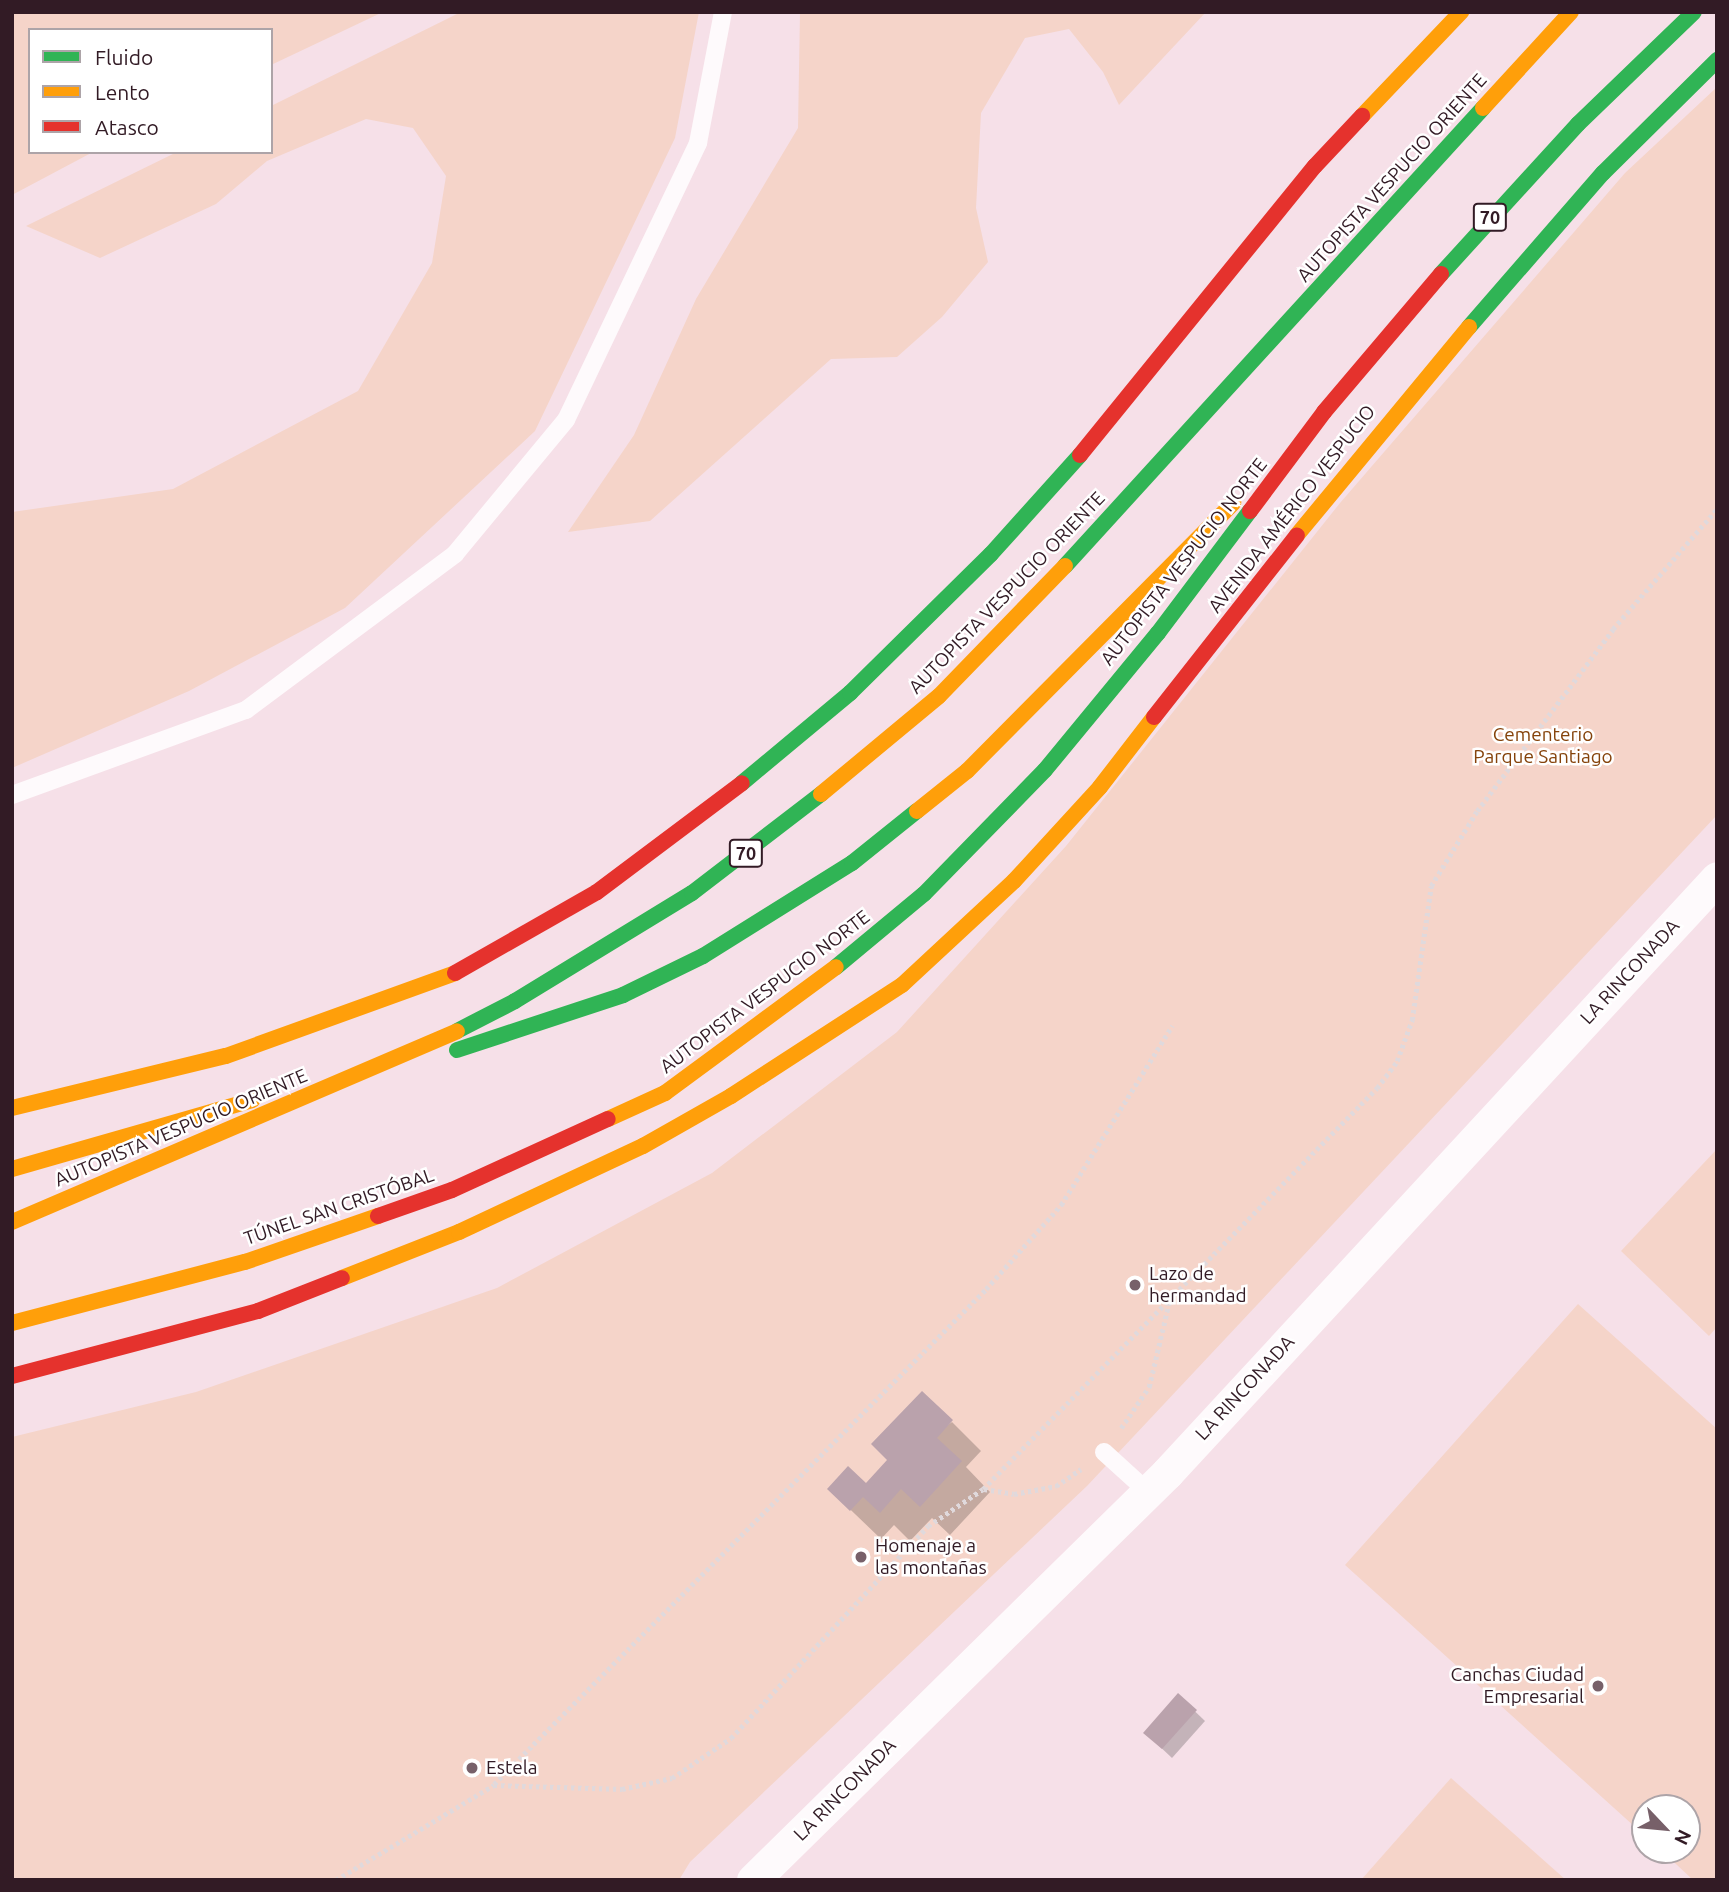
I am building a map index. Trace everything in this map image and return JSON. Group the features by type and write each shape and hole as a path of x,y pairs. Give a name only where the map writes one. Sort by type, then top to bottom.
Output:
{"main road":[{"path":"12,1108 226,1056 446,978 522,938 652,854 776,757 922,625 1069,469 1236,260 1450,12"},
{"path":"1410,61 1461,12"},
{"name":"AUTOPISTA VESPUCIO ORIENTE","path":"12,1222 411,1053 515,1001 692,893 776,831 939,696 1014,621 1571,12"},
{"name":"AUTOPISTA VESPUCIO NORTE","path":"666,1093 858,951 986,834 1158,633 1324,412 1490,217 1694,12"},
{"name":"AVENIDA AMÉRICO VESPUCIO","path":"902,985 1014,881 1100,788 1386,423 1603,173 1717,60"},
{"name":"AUTOPISTA VESPUCIO ORIENTE","path":"12,1169 211,1110 537,1027 623,995 703,956 852,863 967,771 1324,412"},
{"path":"650,1121 902,985"},
{"path":"12,1376 258,1311 459,1232 643,1146 764,1076 902,985"},
{"name":"TÚNEL SAN CRISTÓBAL","path":"12,1323 245,1262 452,1190 666,1093"},
{"path":"245,1262 381,1235"}],"street":[{"name":"LA RINCONADA","path":"753,1880 1148,1492 1717,878"}],"lane":[{"path":"12,795 246,710 455,554 566,420 698,143 723,12"},
{"path":"1104,1452 1148,1492"}],"path":[{"path":"494,1785 622,1788 672,1778 732,1738 928,1526 983,1489 1377,1088 1397,1061 1412,1020 1431,886 1477,811 1613,629 1717,509"},
{"path":"336,1880 494,1785 986,1289 1061,1205 1172,1026"}],"green space":[{"path":"12,12 383,12 273,64 273,28 28,28 28,154 89,154 12,195"},
{"path":"461,12 699,12 675,138 535,431 345,608 189,691 12,768 12,512 173,489 358,391 432,263 446,176 413,128 366,119 267,161 216,204 100,258 26,226 173,154 273,154 273,105"},
{"path":"800,12 1206,12 1119,105 1103,72 1069,29 1025,38 981,113 976,208 988,262 942,317 897,357 831,359 650,521 568,532 634,435 696,299 798,128"},
{"name":"Cementerio Parque Santiago","path":"1717,87 1717,815 1087,1486 690,1862 679,1880 12,1880 12,1437 196,1392 497,1288 712,1173 897,1032 1066,846 1340,503 1625,173"},
{"path":"1717,1149 1717,1327 1709,1336 1621,1251"},
{"name":"Canchas Ciudad Empresarial","path":"1578,1304 1717,1429 1717,1880 1693,1880 1676,1864 1701,1864 1701,1794 1631,1794 1631,1823 1345,1565"},
{"path":"1451,1778 1566,1880 1361,1880"}],"building":[{"path":"922,1391 953,1420 937,1438 962,1461 920,1507 901,1489 880,1513 863,1497 850,1511 827,1489 848,1466 866,1483 887,1460 871,1444"},
{"path":"1178,1693 1197,1710 1162,1749 1143,1733"}],"traffic: fast":[{"path":"1441,274 1578,124 1694,12"},
{"path":"1469,327 1603,173 1717,60"},
{"path":"1065,566 1483,108"},
{"path":"742,783 850,693 991,554 1080,455"},
{"path":"836,967 924,894 1045,770 1158,633 1250,511"},
{"path":"457,1031 515,1001 692,893 821,794"},
{"path":"457,1050 623,995 703,956 852,863 917,811"}],"traffic: slow":[{"path":"1362,116 1461,12"},
{"path":"1483,108 1571,12"},
{"path":"1297,535 1469,327"},
{"path":"917,811 967,771 1233,503"},
{"path":"821,794 939,696 1065,566"},
{"path":"902,985 1014,881 1100,787 1154,717"},
{"path":"608,1119 665,1093 836,967"},
{"path":"12,1108 226,1056 455,973"},
{"path":"342,1278 459,1232 643,1146 731,1096 902,985"},
{"path":"12,1222 457,1031"},
{"path":"12,1169 252,1100"},
{"path":"12,1323 245,1262 378,1216"}],"traffic: jam":[{"path":"1080,455 1315,166 1362,116"},
{"path":"1250,511 1324,412 1441,274"},
{"path":"1154,717 1297,535"},
{"path":"455,973 597,892 742,783"},
{"path":"378,1216 452,1190 608,1119"},
{"path":"12,1376 258,1311 342,1278"}],"place":[{"name":"Lazo de hermandad","path":"1135,1285"},
{"name":"Homenaje a las montañas","path":"861,1557"},
{"name":"Canchas Ciudad Empresarial","path":"1598,1686"},
{"name":"Estela","path":"472,1768"}]}
